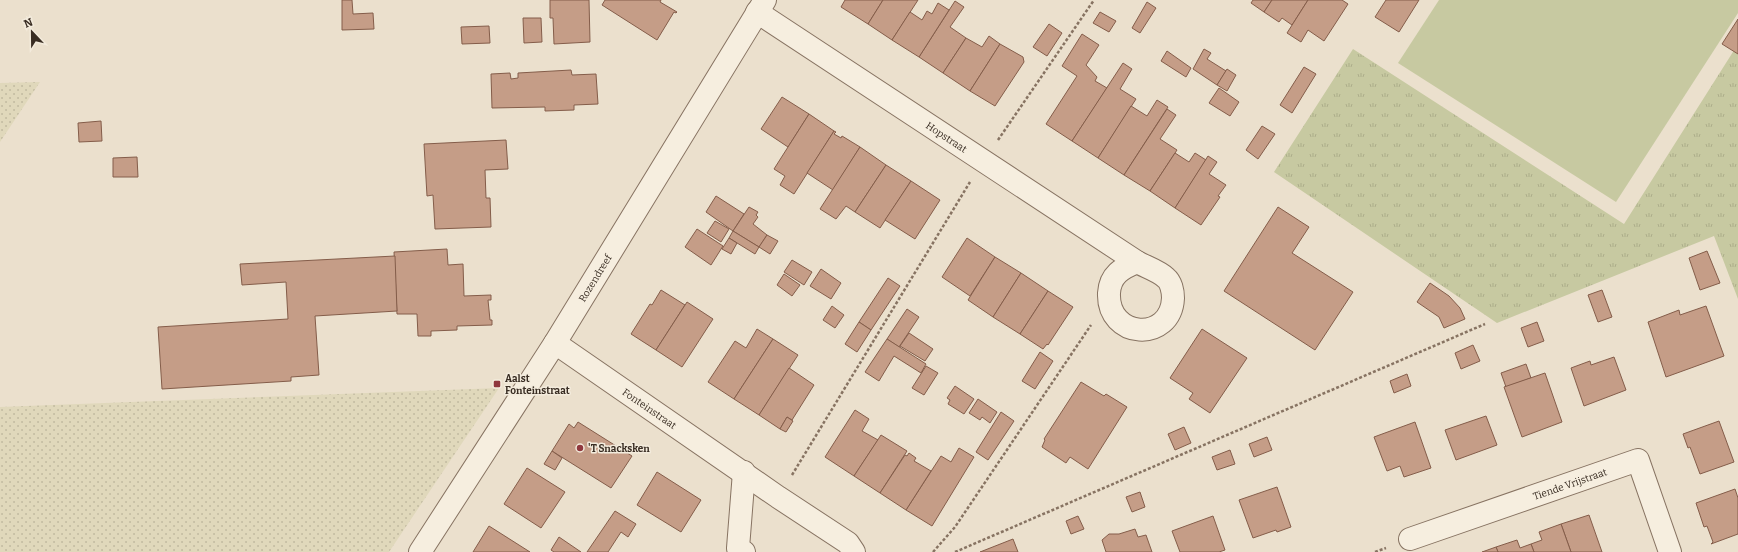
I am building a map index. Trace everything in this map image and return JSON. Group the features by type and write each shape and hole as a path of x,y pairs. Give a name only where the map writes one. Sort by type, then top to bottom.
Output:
{"street":[{"name":"Hopstraat","path":"761,6 984,160 1137,262"},
{"name":"Rozendreef","path":"420,552 555,343 761,6"},
{"path":"1137,262 1167,278 1173,294 1172,305 1168,316 1162,323 1152,328 1141,330 1126,327 1118,320 1111,311 1109,298 1111,280 1124,267 1137,262"},
{"name":"Fonteinstraat","path":"555,343 744,472 778,497 848,543 854,552"},
{"name":"Tiende Vrijstraat","path":"1410,539 1638,460 1670,552"},
{"path":"744,472 738,548 744,552"}],"path":[{"path":"778,497 984,160 1094,0"},
{"path":"933,552 955,527 1109,298"},
{"path":"955,552 1485,324"}],"shaded area":[{"path":"40,82 0,142 0,83"},
{"path":"499,388 389,552 0,552 0,407"}],"green space":[{"path":"1439,0 1738,0 1738,13 1616,202 1398,63"},
{"path":"1738,44 1738,299 1714,236 1497,323 1274,172 1353,49 1624,224"}],"building":[{"path":"342,0 352,0 353,14 373,13 374,29 342,30"},
{"path":"550,0 589,0 590,42 554,44 553,18 550,18"},
{"path":"605,0 661,0 660,2 677,12 674,12 657,40 602,5"},
{"path":"845,0 883,0 868,24 841,7"},
{"path":"883,0 918,0 892,40 868,24"},
{"path":"1253,0 1272,0 1264,12 1251,3"},
{"path":"1272,0 1308,0 1292,25 1282,18 1279,22 1264,12"},
{"path":"1308,0 1342,0 1348,4 1324,41 1308,30 1301,42 1287,33"},
{"path":"1386,0 1419,0 1399,32 1375,17"},
{"path":"955,1 964,7 950,27 966,38 943,73 919,57"},
{"path":"1147,2 1156,8 1140,33 1132,28"},
{"path":"938,3 949,10 919,57 892,40 910,12 922,20 927,11 932,14"},
{"path":"1100,12 1116,21 1109,32 1093,23"},
{"path":"523,18 541,18 542,42 524,43"},
{"path":"1738,19 1738,54 1722,44"},
{"path":"1049,24 1062,33 1047,56 1033,47"},
{"path":"489,26 490,43 462,44 461,27"},
{"path":"1082,34 1099,45 1086,65 1097,77 1095,81 1107,88 1072,141 1046,124 1077,76 1062,66"},
{"path":"989,36 1000,44 970,91 943,73 966,38 982,47"},
{"path":"1000,44 1023,57 1024,62 995,106 970,91"},
{"path":"1204,49 1211,53 1207,59 1226,71 1217,85 1193,69"},
{"path":"1167,51 1191,68 1186,77 1161,61"},
{"path":"1123,63 1132,69 1120,89 1136,99 1098,158 1072,141"},
{"path":"1304,67 1316,74 1292,113 1280,105"},
{"path":"1227,69 1236,75 1227,91 1217,85"},
{"path":"571,70 572,75 596,74 598,104 574,105 574,110 545,111 545,107 492,108 491,74 510,73 511,79 518,78 518,73"},
{"path":"1219,88 1239,102 1230,116 1209,103"},
{"path":"782,97 809,114 788,147 761,129"},
{"path":"1157,100 1168,107 1124,175 1098,158 1131,106 1147,116"},
{"path":"1167,109 1176,115 1160,139 1177,150 1150,191 1124,175"},
{"path":"809,114 834,131 794,194 780,185 785,176 774,169"},
{"path":"101,121 102,141 79,142 78,123"},
{"path":"1262,126 1275,134 1258,159 1246,150"},
{"path":"834,131 836,132 834,134 841,138 842,136 860,147 833,190 807,173"},
{"path":"506,140 508,169 485,170 486,198 490,198 491,227 435,229 433,195 427,196 424,144"},
{"path":"860,147 886,165 855,212 846,206 836,219 820,209"},
{"path":"1175,153 1189,162 1195,153 1206,160 1175,208 1150,191"},
{"path":"1208,156 1217,162 1209,174 1226,185 1218,196 1220,197 1201,225 1175,208"},
{"path":"137,157 138,177 113,177 113,158"},
{"path":"886,165 911,181 880,228 855,212"},
{"path":"911,181 940,200 915,239 885,220"},
{"path":"716,196 744,214 733,231 706,212"},
{"path":"749,207 758,212 756,215 758,217 753,224 767,235 759,247 733,231"},
{"path":"1278,207 1309,227 1292,253 1353,292 1315,350 1224,291"},
{"path":"715,221 729,229 721,242 707,233"},
{"path":"697,229 723,246 711,265 685,247"},
{"path":"733,231 759,247 755,254 729,238"},
{"path":"767,235 778,241 770,254 759,247"},
{"path":"729,238 737,243 731,254 722,249"},
{"path":"967,238 995,257 970,296 942,277"},
{"path":"447,249 448,265 463,264 464,296 491,295 491,300 488,300 492,325 457,326 457,330 431,331 431,336 418,336 417,314 397,314 394,252"},
{"path":"1707,251 1720,283 1700,290 1689,258"},
{"path":"395,256 397,311 315,316 319,375 291,377 291,381 162,389 158,327 288,319 286,282 242,285 240,264"},
{"path":"995,257 1021,273 993,317 968,300"},
{"path":"792,260 812,272 804,285 784,272"},
{"path":"821,269 841,283 831,299 810,286"},
{"path":"1021,273 1048,291 1020,334 993,317"},
{"path":"784,274 800,285 792,296 777,285"},
{"path":"888,278 900,286 871,330 859,322"},
{"path":"1430,283 1449,296 1460,308 1465,319 1444,328 1439,317 1417,302"},
{"path":"661,290 685,305 656,350 631,334 650,304 652,305"},
{"path":"1602,290 1612,317 1598,322 1588,295"},
{"path":"1048,291 1073,307 1048,345 1047,344 1043,349 1020,334"},
{"path":"687,302 713,319 682,367 656,350"},
{"path":"832,306 844,315 835,328 823,320"},
{"path":"1706,306 1724,356 1666,377 1648,322 1679,310 1680,315"},
{"path":"907,309 919,317 899,347 887,339"},
{"path":"859,322 871,330 857,352 845,344"},
{"path":"1537,322 1544,341 1528,347 1521,328"},
{"path":"757,329 773,339 734,399 708,382 735,341 746,348"},
{"path":"1202,329 1247,358 1210,413 1189,399 1193,393 1170,378"},
{"path":"909,333 933,349 925,361 900,346"},
{"path":"773,339 798,355 759,415 734,399"},
{"path":"887,339 926,364 921,373 894,356 879,381 865,372"},
{"path":"1473,345 1480,361 1461,369 1455,353"},
{"path":"1040,352 1053,361 1035,389 1022,381"},
{"path":"1614,357 1626,390 1584,406 1571,368 1590,361 1591,365"},
{"path":"1526,364 1531,378 1506,387 1501,373"},
{"path":"926,366 938,373 924,395 912,388"},
{"path":"789,368 814,385 792,420 787,417 780,429 759,415"},
{"path":"1545,373 1562,422 1522,437 1504,387"},
{"path":"1407,374 1411,386 1394,393 1390,381"},
{"path":"1081,382 1104,396 1106,394 1127,407 1088,469 1070,457 1066,463 1042,447 1045,440 1044,439"},
{"path":"955,386 974,399 964,414 948,404 950,400 947,398"},
{"path":"978,399 997,412 990,423 982,417 980,420 969,413"},
{"path":"855,410 869,419 862,431 878,440 854,476 825,457"},
{"path":"1001,412 1014,421 988,460 976,452"},
{"path":"1486,416 1497,445 1456,460 1445,430"},
{"path":"787,417 793,421 786,432 780,429"},
{"path":"1719,421 1734,462 1700,474 1690,447 1688,448 1683,434"},
{"path":"578,422 632,456 611,488 552,451 569,424 574,428"},
{"path":"1415,422 1431,468 1404,477 1400,466 1387,471 1374,437"},
{"path":"1184,427 1191,443 1175,450 1168,434"},
{"path":"881,435 907,451 880,493 854,476"},
{"path":"1267,437 1272,450 1254,457 1249,444"},
{"path":"959,448 974,457 932,526 906,510 941,456 951,462"},
{"path":"1230,450 1235,464 1217,470 1212,457"},
{"path":"552,451 562,458 555,470 544,464"},
{"path":"909,453 916,458 914,461 931,471 906,510 880,493 905,455 907,456"},
{"path":"527,468 565,492 541,528 504,504"},
{"path":"657,472 701,500 681,532 637,505"},
{"path":"1277,487 1291,527 1277,532 1276,530 1253,538 1239,500"},
{"path":"1735,489 1738,498 1738,534 1711,544 1713,542 1707,526 1704,527 1696,503"},
{"path":"1140,492 1145,507 1132,512 1126,497"},
{"path":"615,511 636,524 628,537 621,532 608,552 587,552"},
{"path":"1589,515 1602,552 1571,552 1561,524"},
{"path":"1078,516 1084,529 1071,534 1066,521"},
{"path":"1213,516 1225,550 1219,552 1180,552 1172,531"},
{"path":"1561,524 1571,552 1534,552 1531,544 1542,540 1539,532"},
{"path":"489,526 530,552 473,552"},
{"path":"1135,529 1138,537 1146,535 1152,552 1106,552 1102,540 1109,534 1119,534"},
{"path":"559,537 581,552 554,552 551,550"},
{"path":"1013,539 1018,552 980,552"},
{"path":"1517,540 1520,548 1531,544 1534,552 1498,552 1496,547"},
{"path":"1496,547 1498,552 1482,552"}],"place":[{"name":"Aalst Fonteinstraat","path":"497,384"},
{"name":"'T Snacksken","path":"580,448"}]}
